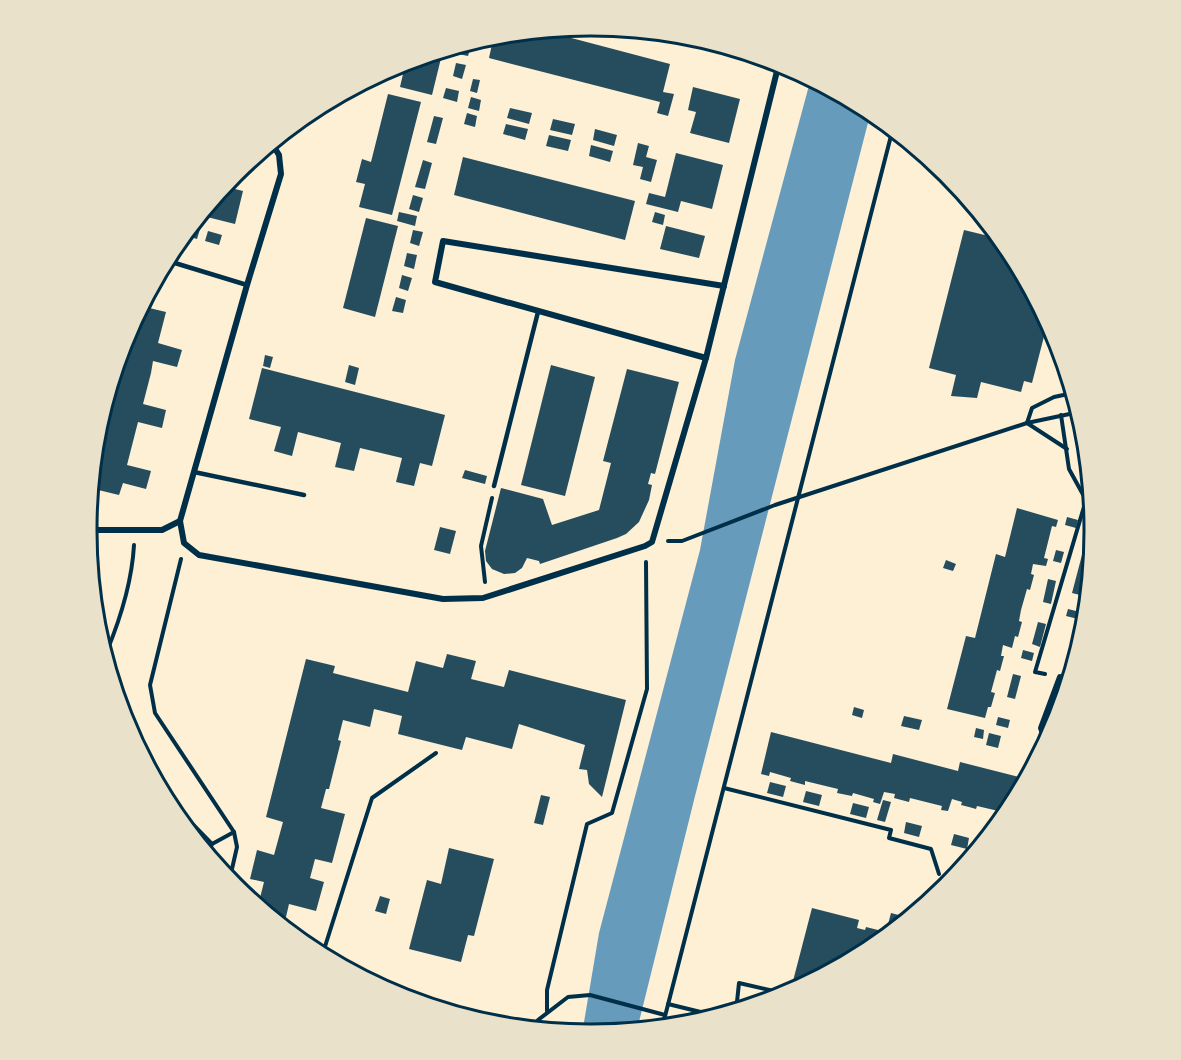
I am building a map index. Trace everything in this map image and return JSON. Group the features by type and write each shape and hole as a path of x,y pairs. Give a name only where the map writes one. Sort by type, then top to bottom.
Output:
{"street":[{"path":"276,150 281,174 180,521 184,543 199,555 443,598 483,598 652,542 706,358 777,73"},
{"path":"706,358 435,282 443,241 724,286"},
{"path":"97,530 162,530 180,521"},
{"path":"1042,730 1060,677"}],"lane":[{"path":"175,263 247,285"},
{"path":"495,486 538,312"},
{"path":"194,472 304,495"}],"path":[{"path":"664,1019 890,137"},
{"path":"1027,423 1032,408 1054,397 1066,395"},
{"path":"682,541 776,505 1027,423 1071,414"},
{"path":"1061,416 1069,470 1083,494"},
{"path":"1027,423 1067,449"},
{"path":"483,598 485,580 480,546 495,486"},
{"path":"1060,677 1035,672 1083,509"},
{"path":"110,644 117,628 127,589 134,556 135,530"},
{"path":"184,543 150,685 155,713 234,832 237,847 232,870"},
{"path":"547,1011 547,990 587,824 612,813 647,689 645,546"},
{"path":"325,947 372,798 436,753"},
{"path":"724,788 891,830 889,838 931,849 942,877"},
{"path":"198,829 212,844 234,832"},
{"path":"737,1001 739,983 770,990"},
{"path":"536,1021 568,997 590,995 665,1015"},
{"path":"668,1004 700,1012"}],"water":[{"path":"809,87 868,121 639,1021 584,1024 599,933 700,550 735,360"}],"building":[{"path":"567,37 670,64 663,92 674,94 668,116 657,113 660,102 489,58 492,46"},
{"path":"469,51 468,56 459,54"},
{"path":"441,59 432,95 400,87 403,73"},
{"path":"456,63 466,65 462,79 453,76"},
{"path":"473,79 480,80 477,93 470,91"},
{"path":"693,87 740,99 729,143 690,133 696,112 688,110"},
{"path":"446,88 459,91 457,102 443,98"},
{"path":"388,94 421,102 392,215 359,207 365,184 356,182 362,159 371,162"},
{"path":"471,97 481,100 479,111 468,108"},
{"path":"510,108 532,113 529,124 507,118"},
{"path":"467,113 477,116 475,127 464,124"},
{"path":"434,116 443,118 436,144 427,142"},
{"path":"553,119 575,124 572,135 550,130"},
{"path":"506,124 528,129 525,140 503,134"},
{"path":"595,129 617,135 614,146 593,140"},
{"path":"549,135 571,140 568,151 546,146"},
{"path":"638,143 649,146 646,157 657,160 651,182 640,179 643,167 633,165"},
{"path":"591,145 613,151 610,162 589,156"},
{"path":"676,153 723,165 712,209 681,201 678,212 646,204 649,193 665,197"},
{"path":"463,157 635,201 625,240 454,195"},
{"path":"423,160 432,163 425,189 415,187"},
{"path":"234,189 243,191 235,224 208,217"},
{"path":"413,195 423,198 419,212 409,209"},
{"path":"399,212 417,216 415,226 397,221"},
{"path":"655,212 665,215 663,225 652,222"},
{"path":"366,218 398,226 375,317 343,308"},
{"path":"666,226 705,236 699,258 660,249"},
{"path":"200,229 197,239 193,238"},
{"path":"413,230 423,232 419,246 410,243"},
{"path":"964,230 987,235 1018,283 1044,335 1032,383 1024,381 1021,392 981,382 977,398 951,396 956,375 929,368"},
{"path":"208,231 222,235 219,245 205,241"},
{"path":"407,253 417,255 414,269 404,266"},
{"path":"402,275 412,278 408,291 399,288"},
{"path":"396,297 406,300 403,313 392,311"},
{"path":"149,308 166,312 158,343 182,350 177,367 153,361 143,404 166,410 162,428 138,422 127,465 151,471 146,489 123,483 119,495 99,490 106,434 123,371"},
{"path":"265,355 273,357 270,368 263,366"},
{"path":"349,365 359,368 355,385 345,382"},
{"path":"551,365 595,377 565,496 521,485"},
{"path":"262,368 445,415 432,466 420,463 414,486 396,482 402,458 360,448 354,471 335,467 341,443 298,432 292,456 274,451 281,427 249,419"},
{"path":"627,369 679,382 655,474 651,473 648,484 652,485 649,500 639,522 626,534 617,538 540,564 539,561 527,558 522,568 515,573 504,574 492,569 486,561 485,551 501,488 543,499 552,525 599,510 611,463 603,461"},
{"path":"465,470 487,476 485,484 462,478"},
{"path":"1017,508 1058,520 1056,527 1052,526 1044,558 1048,559 1046,566 1033,564 1031,574 1034,575 1021,610 1019,621 1022,622 1018,637 1015,636 1012,648 1003,645 1001,656 1004,656 1000,671 997,670 991,692 995,693 985,718 947,709 966,636 975,638 996,554 1005,557"},
{"path":"1067,517 1078,520 1076,528 1065,525"},
{"path":"440,527 456,531 450,554 434,550"},
{"path":"1056,550 1064,552 1061,563 1053,561"},
{"path":"1082,555 1080,595 1072,593"},
{"path":"946,560 956,564 953,571 943,568"},
{"path":"1048,579 1056,581 1051,604 1043,602"},
{"path":"1068,609 1077,611 1076,619 1066,616"},
{"path":"1038,622 1046,624 1040,647 1032,644"},
{"path":"1023,650 1034,653 1032,661 1021,658"},
{"path":"447,654 476,661 471,679 504,687 509,670 626,700 602,797 589,784 587,770 579,769 585,745 519,724 512,749 466,737 462,750 398,734 402,716 374,709 370,727 343,720 338,740 341,741 329,789 326,789 321,808 345,814 332,863 315,859 310,878 324,882 316,911 289,904 286,917 283,916 260,897 264,882 250,879 257,850 274,855 283,822 266,817 306,659 335,666 333,673 408,692 416,661 443,668"},
{"path":"1013,674 1021,676 1015,699 1007,697"},
{"path":"854,707 864,710 862,718 852,715"},
{"path":"904,716 922,720 919,730 901,726"},
{"path":"998,717 1010,720 1008,728 996,725"},
{"path":"976,728 984,730 983,739 974,737"},
{"path":"771,732 891,763 893,754 958,771 960,762 1018,777 996,811 977,806 976,809 961,805 962,802 952,799 948,811 941,810 942,806 910,798 909,802 894,798 895,794 884,792 880,804 873,802 874,799 853,793 852,796 837,793 838,789 805,781 805,785 770,772 769,776 761,774"},
{"path":"989,733 1001,736 998,748 986,745"},
{"path":"770,782 786,786 783,797 767,793"},
{"path":"806,791 822,795 819,806 803,802"},
{"path":"541,795 550,797 543,825 534,823"},
{"path":"883,800 891,802 885,822 877,820"},
{"path":"853,803 869,807 866,818 850,814"},
{"path":"906,822 922,826 919,837 904,833"},
{"path":"954,834 969,838 967,849 951,845"},
{"path":"449,848 494,859 474,936 468,935 461,962 409,949 427,880 441,884"},
{"path":"380,896 390,899 386,914 375,911"},
{"path":"812,908 859,920 857,928 865,930 866,927 880,930 837,958 793,980"},
{"path":"891,913 899,915 888,924"}]}
